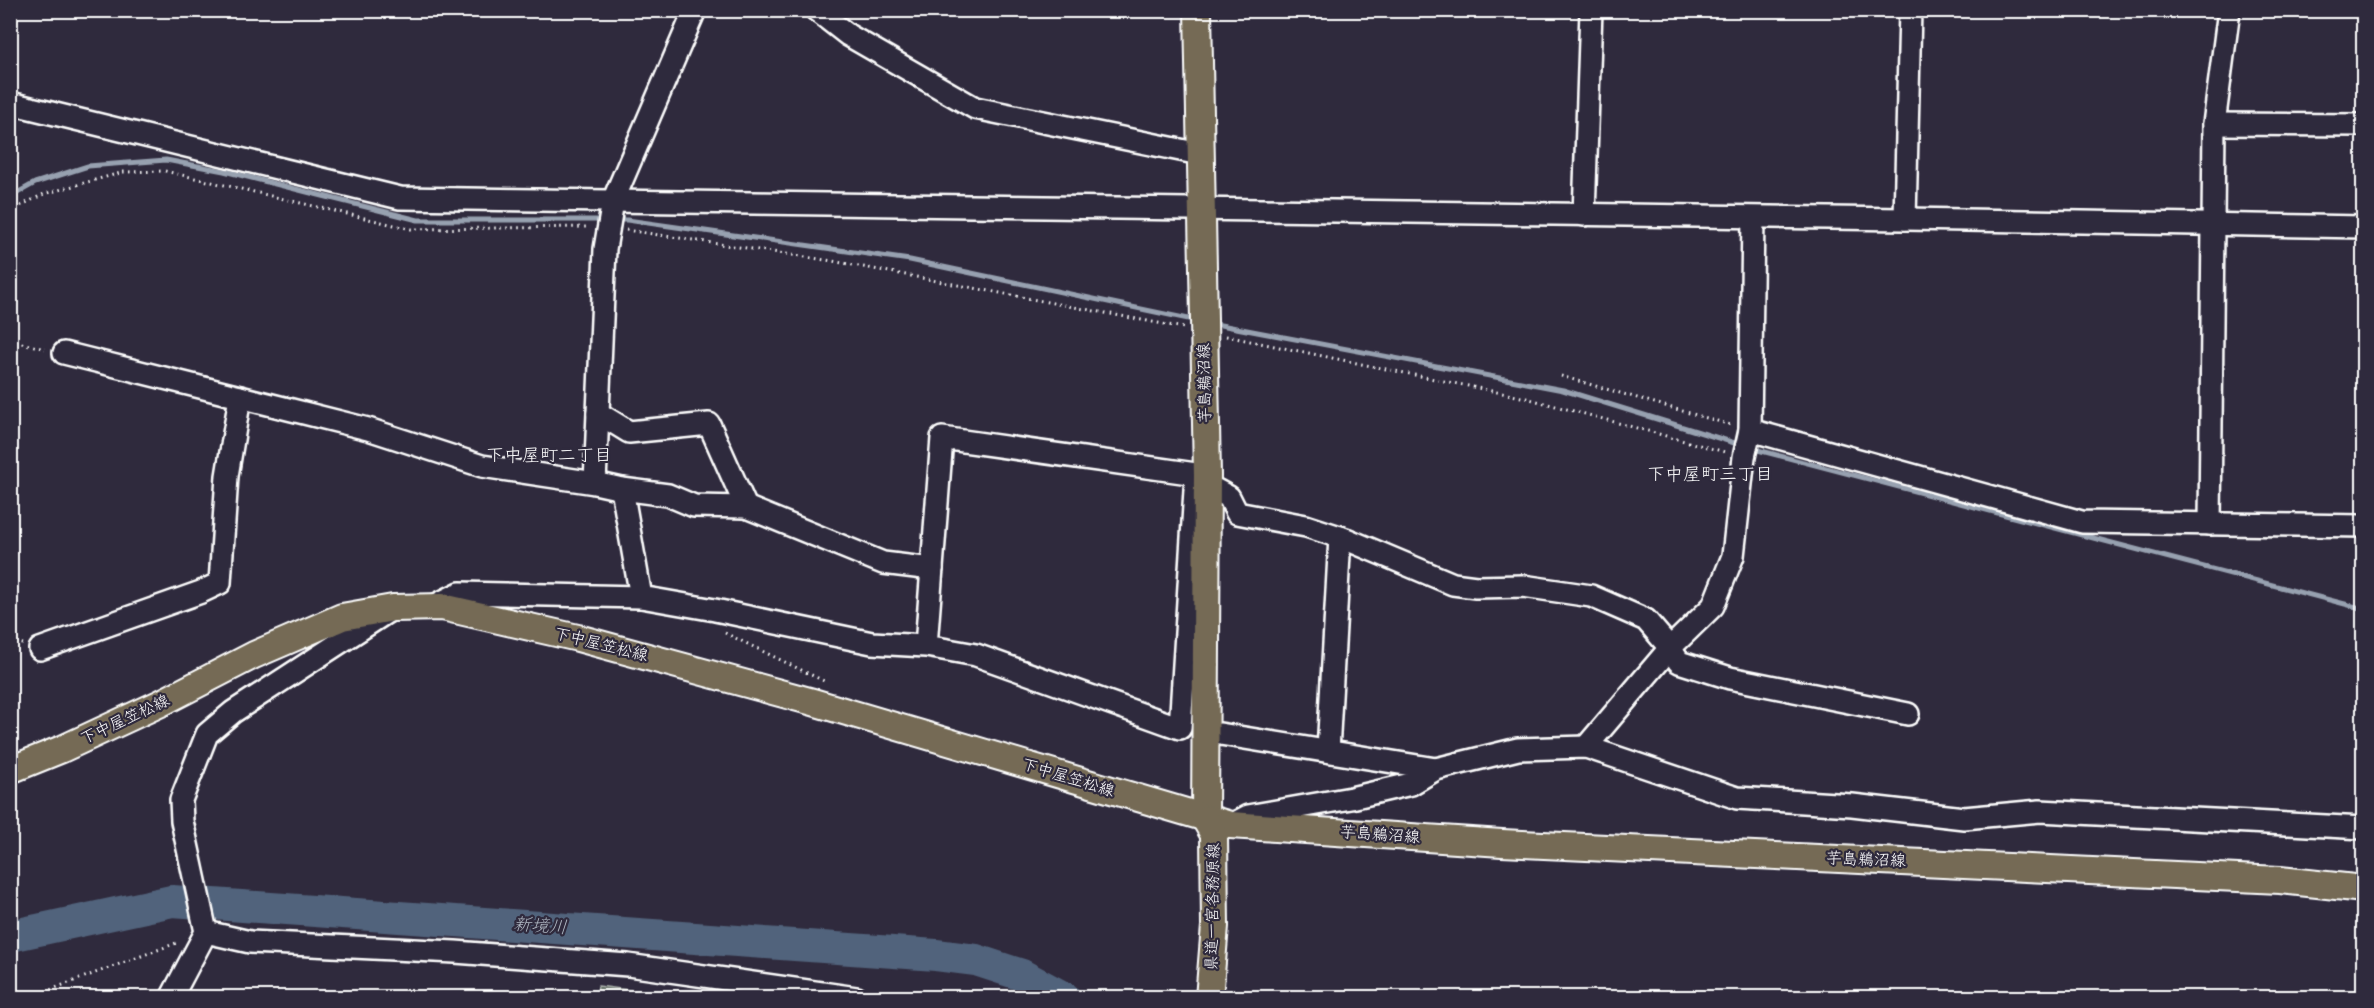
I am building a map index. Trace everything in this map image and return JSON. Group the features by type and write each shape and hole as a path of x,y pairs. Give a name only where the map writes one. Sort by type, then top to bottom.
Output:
{"main road":[{"name":"芋島鵜沼線","path":"1198,10 1204,322 1205,819 1230,825 1502,843 2280,880 2364,889"},
{"name":"下中屋笠松線","path":"10,770 132,717 254,655 342,617 393,608 442,607 578,638 791,696 1205,819"},
{"name":"県道一宮各務原線","path":"1205,819 1214,835 1215,926 1209,998"}],"street":[{"path":"595,483 605,249 613,201 695,10"},
{"path":"816,10 848,35 975,108 1200,154"},
{"path":"1584,215 1591,10"},
{"path":"1905,219 1910,10"},
{"path":"2210,524 2215,225 2214,124 2229,10"},
{"path":"10,103 400,198 1905,219 2364,228"},
{"path":"2214,124 2364,125"},
{"path":"1586,747 1670,648 1713,606 1733,556 1747,444 1753,218"},
{"path":"64,353 368,429 482,466 668,495 694,506 746,507 883,563 932,568"},
{"path":"40,649 201,592 220,583 227,476 240,397"},
{"path":"598,413 629,432 709,424 746,507"},
{"path":"926,646 942,438 1203,478 1229,497 1237,513 1306,526 1340,537 1453,584 1476,587 1523,586 1591,596 1646,620 1679,662 1730,678 1908,714"},
{"path":"1747,444 2082,522 2364,526"},
{"path":"430,608 460,593 641,597 872,643 926,646 976,655 1180,728 1203,478"},
{"path":"622,489 641,597"},
{"path":"1328,751 1340,537"},
{"path":"171,998 206,932 182,820 182,800 207,734 233,712 393,608"},
{"path":"1220,734 1436,769"},
{"path":"1230,825 1248,816 1351,798 1411,784 1436,769 1518,749 1586,747 1737,798 1852,805 1964,818 2040,811 2364,828"},
{"path":"206,932 250,942 455,952 628,965 857,998"}],"path":[{"path":"10,211 44,194 124,172 165,171 411,229 608,227 1204,322 1526,399 1747,444"},
{"path":"10,340 64,353"},
{"path":"1561,376 1747,444"},
{"path":"719,630 825,682"},
{"path":"28,998 206,932"}],"shaded area":[{"path":"598,986 681,997 596,997"}],"waterway":[{"path":"10,197 35,183 88,166 166,160 224,171 418,220 604,220"},
{"path":"613,220 627,220 910,260 1198,321"},
{"path":"1210,323 1563,390 1741,445"},
{"path":"1750,448 2364,609"},
{"name":"新境川","path":"10,936 172,901 936,955 976,960 1022,975 1065,998"}],"district":[{"name":"下中屋町二丁目","path":"549,456"},
{"name":"下中屋町三丁目","path":"1710,475"}]}
